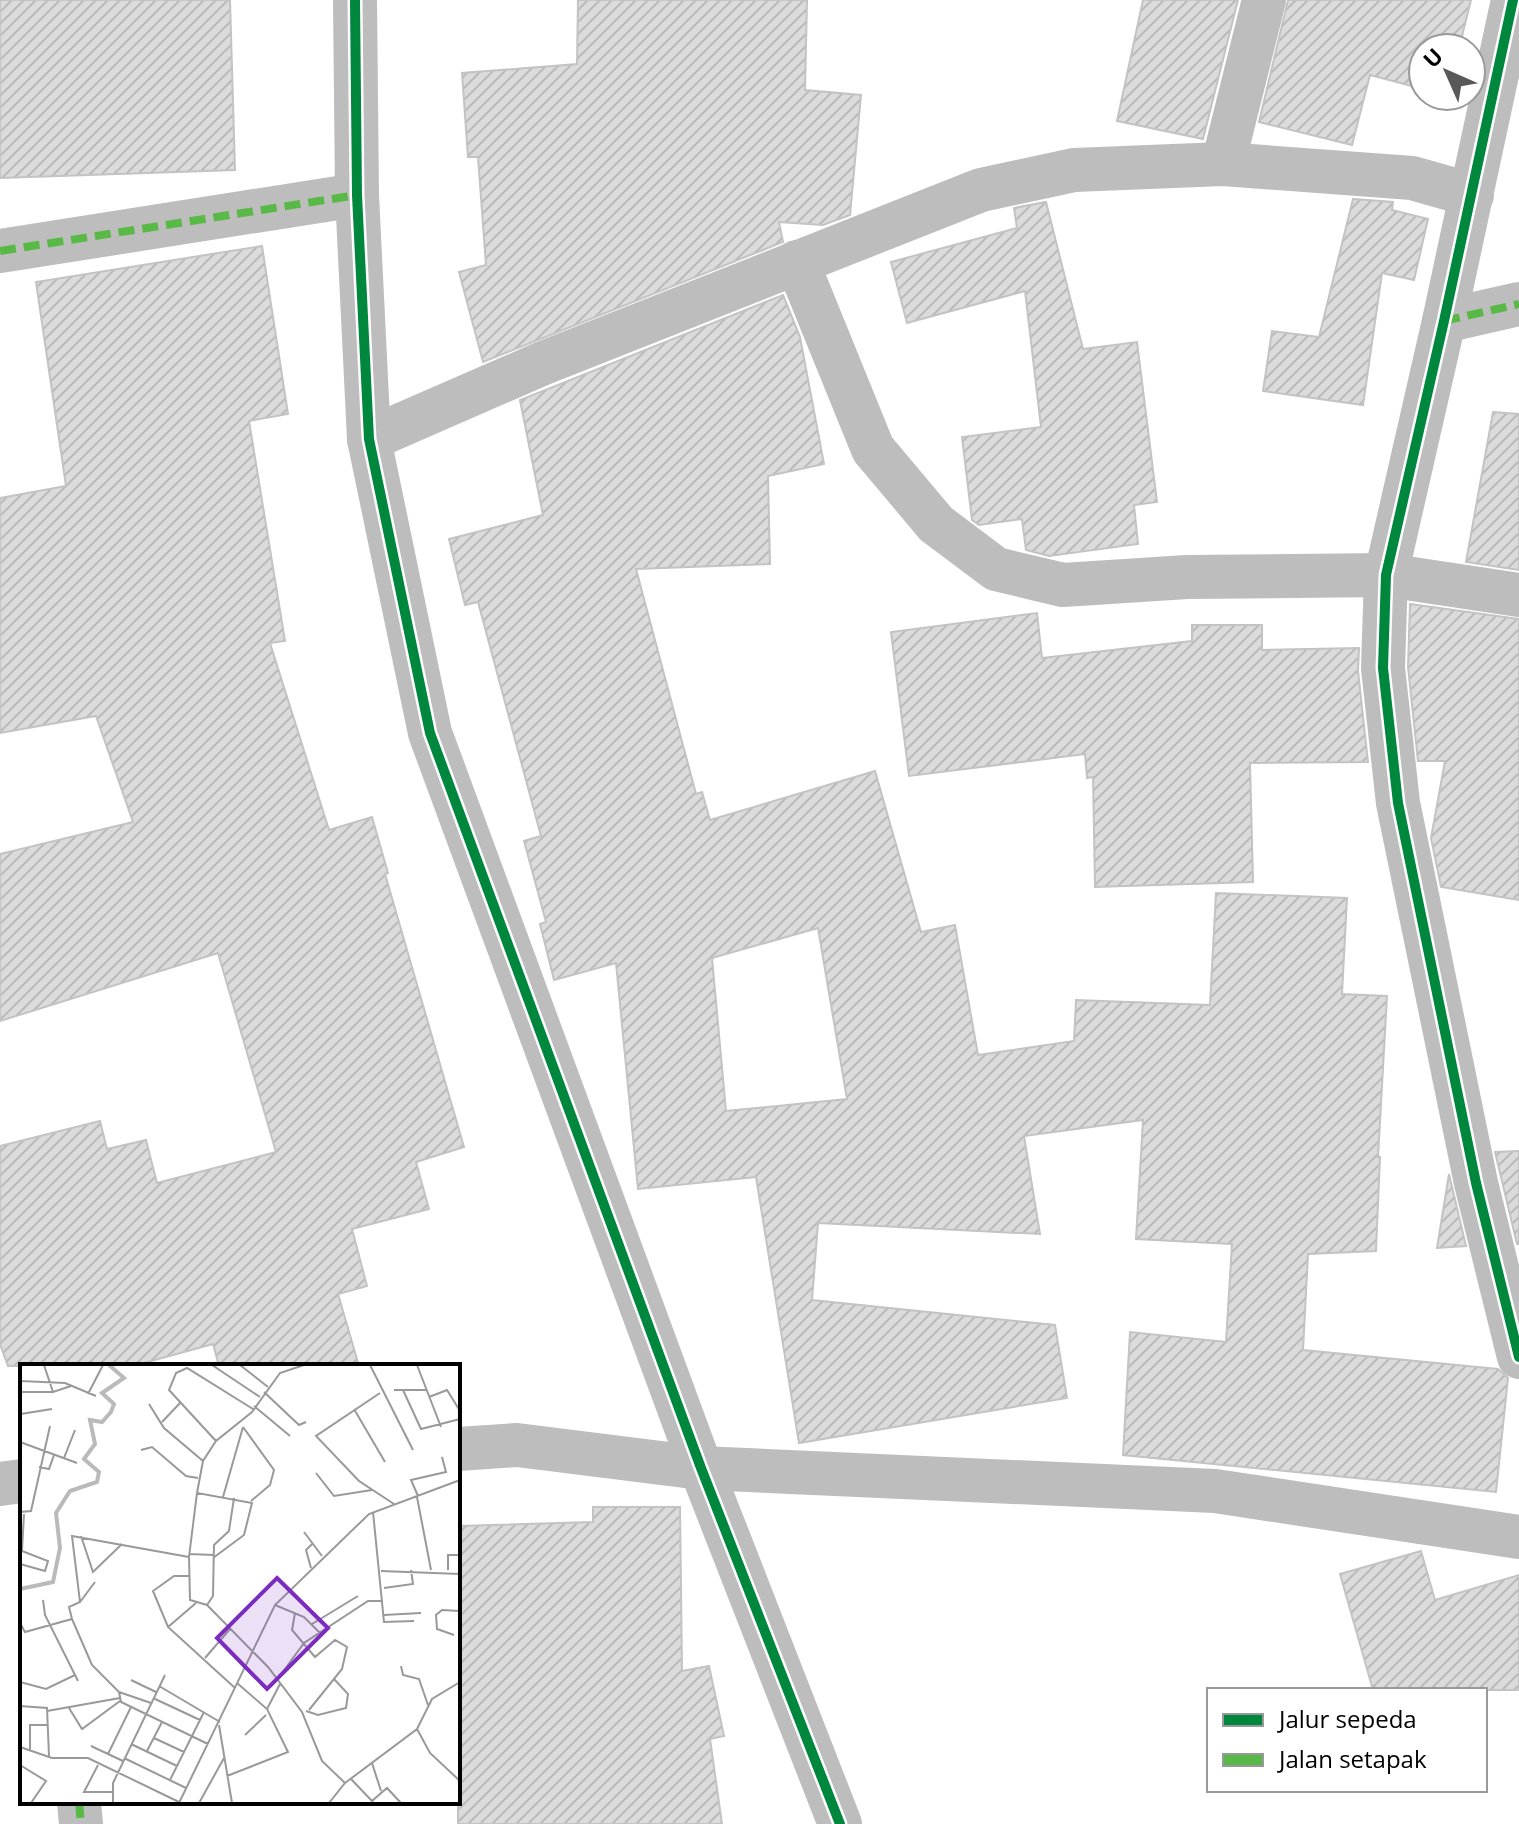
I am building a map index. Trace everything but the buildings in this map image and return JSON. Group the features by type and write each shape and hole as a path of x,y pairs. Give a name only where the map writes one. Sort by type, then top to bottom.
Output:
{"street":[{"path":"355,0 357,195 369,439 430,733 701,1468 840,1824"},
{"path":"1223,164 1264,0"},
{"path":"1513,0 1386,575 1383,668 1398,803 1476,1183 1519,1357"},
{"path":"369,439 541,364 981,190 1074,170 1223,164 1412,178 1472,195"},
{"path":"0,251 357,195"},
{"path":"797,262 873,449 936,524 996,569 1063,585 1187,577 1386,575 1519,595"},
{"path":"1444,321 1519,304"},
{"path":"460,1449 517,1445 701,1468 1215,1491 1519,1537"},
{"path":"0,1484 20,1481"},
{"path":"79,1804 81,1824"}],"marked path":[{"path":"0,251 357,195"},
{"path":"1444,321 1519,304"},
{"path":"79,1804 81,1824"}],"cycle path":[{"path":"355,0 357,195 369,439 430,733 701,1468 840,1824"},
{"path":"1513,0 1386,575 1383,668 1398,803 1476,1183 1519,1357"}]}
